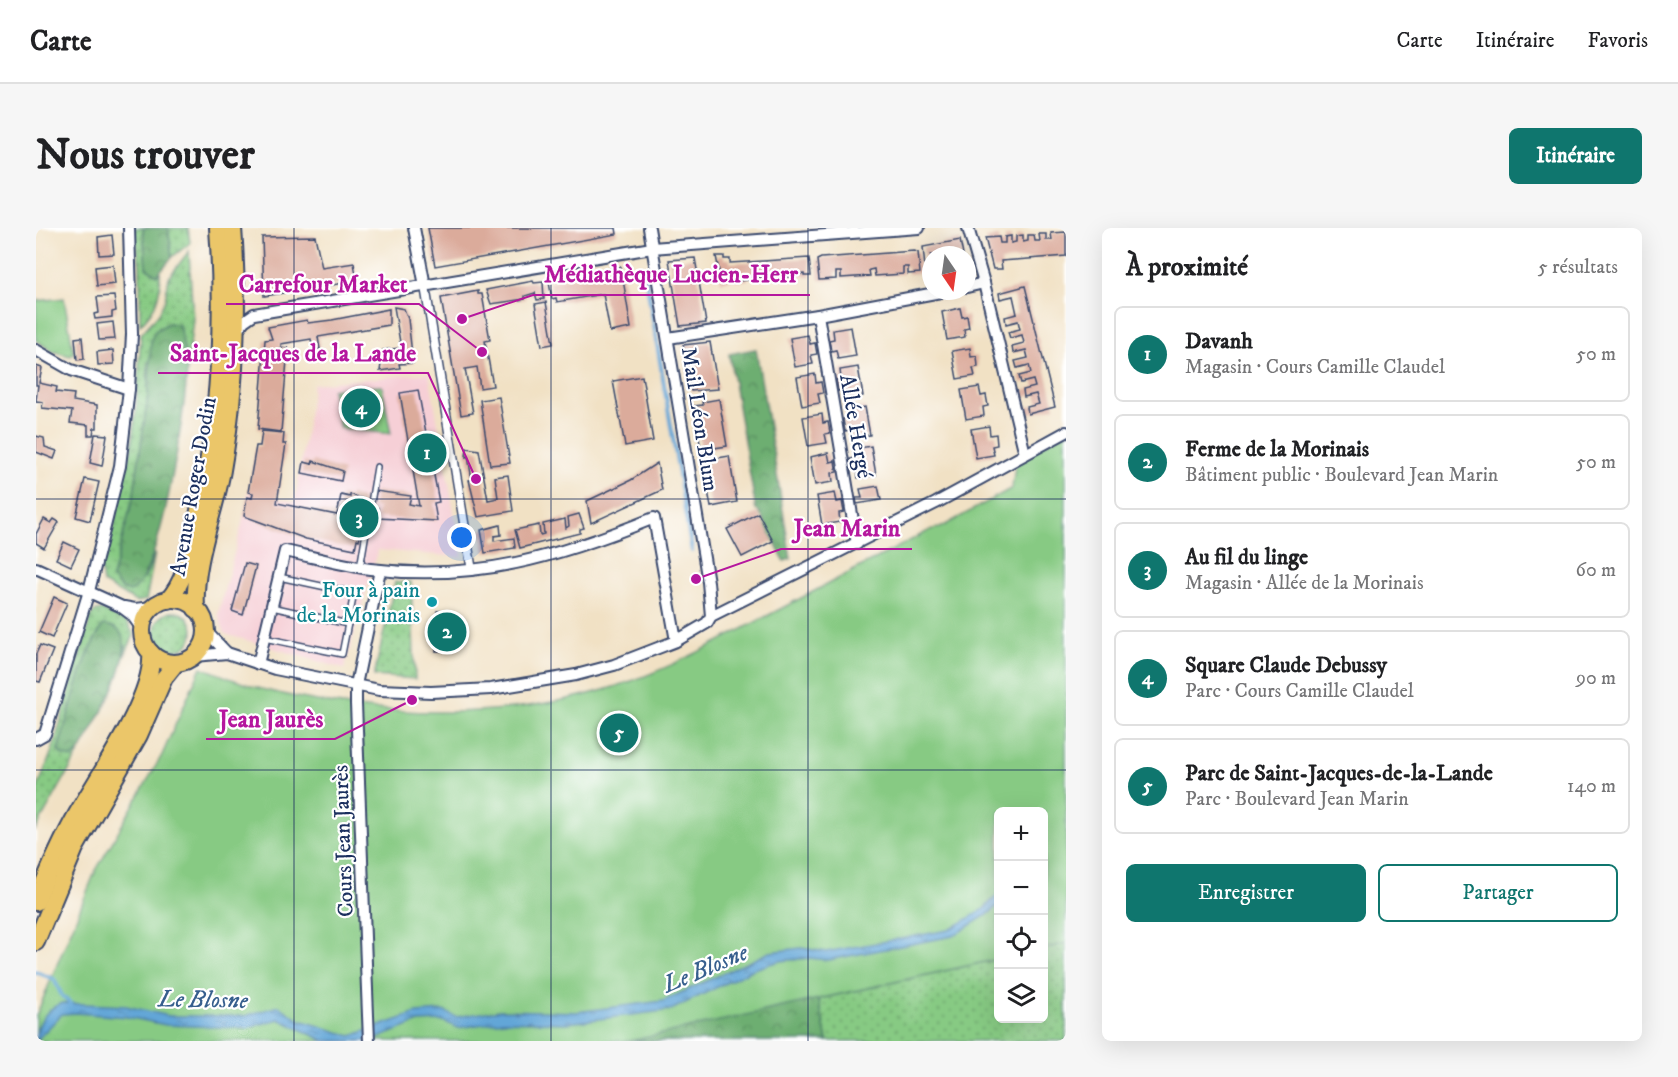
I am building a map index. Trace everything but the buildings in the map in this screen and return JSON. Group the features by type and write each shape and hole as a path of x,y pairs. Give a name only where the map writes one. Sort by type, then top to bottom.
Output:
{"main road":[{"name":"Avenue Roger Dodin","path":"161,603 182,580 206,478 219,385 221,300 218,228"},
{"name":"Avenue Roger Dodin","path":"196,609 198,576 225,455 233,388 236,332 233,228"},
{"path":"181,600 196,609 206,630 203,644 194,656 176,663 162,661 151,653 144,642 142,629 145,616 161,603 181,600"},
{"path":"36,902 66,835 133,714 149,675 151,653"},
{"path":"39,936 75,848 129,753 164,678 176,663"}],"street":[{"path":"40,737 89,591 120,466 129,389 133,292 129,228"},
{"path":"414,228 472,571"},
{"name":"Mail Léon Blum","path":"649,228 710,593 711,616"},
{"path":"236,332 244,321 254,314 652,248 919,228"},
{"path":"968,228 1030,452"},
{"path":"976,285 984,283"},
{"path":"668,338 818,315 922,296"},
{"name":"Allée Hergé","path":"818,315 856,544"},
{"path":"36,350 71,370 129,389"},
{"path":"194,656 227,653 258,664 333,683 379,690 431,692 512,687 576,675 614,665 676,641 707,624 711,616 856,544 1066,432"},
{"path":"258,664 285,551 360,568 472,571 537,560 592,543 654,518 676,641"},
{"path":"36,568 120,606 132,615 142,629"},
{"name":"Cours Jean Jaurès","path":"369,1041 356,685 380,570"},
{"path":"120,606 135,609 161,603"},
{"path":"206,630 227,653"}],"lane":[{"path":"360,568 377,467"},
{"path":"264,638 342,654 354,593 279,577"},
{"path":"272,607 348,624"}],"shaded area":[{"path":"429,373 462,557 378,550 344,669 225,634 218,614 242,524 248,492 295,502 313,384"}],"green space":[{"path":"134,228 143,228 146,267 157,275 160,273 160,288 156,302 150,314 140,325 140,266"},
{"path":"143,228 168,228 172,257 157,275 146,267"},
{"path":"168,228 188,228 190,243 172,257"},
{"path":"189,251 193,320 187,368 179,325 168,323 148,364 148,395 134,494 112,578 145,578 155,553 146,600 136,602 103,583 100,563 106,558 131,450 141,334 159,313 165,300 169,277"},
{"path":"64,298 74,354 70,356 52,351 36,340 36,301"},
{"path":"168,323 179,325 186,359 186,389 182,418 170,490 152,557 141,580 130,592 122,589 112,578 134,494 148,395 151,340 155,331"},
{"path":"756,349 791,559 784,561 759,511 756,510 729,354"},
{"path":"382,386 391,434 340,428 332,389"},
{"path":"1066,432 1066,943 1048,948 1048,807 994,807 994,960 630,1041 36,1041 36,1016 95,872 162,755 201,667 274,692 366,708 414,712 461,712 508,708 555,702 601,691 645,676 692,655 932,529 940,528 1012,488 1016,459"},
{"path":"395,582 411,582 415,679 374,676"},
{"path":"102,610 127,622 134,635 122,661 126,646 95,638 58,750 63,755 72,758 80,751 36,829 36,792 53,748 91,616 94,612"},
{"path":"174,612 187,618 193,631 187,644 174,650 161,644 155,631 161,618"},
{"path":"103,625 118,630 124,642 123,660 117,680 97,722 80,751 72,758 62,755 58,750 82,670"},
{"path":"1066,943 1066,1041 827,1041 819,999 994,960 994,1023 1048,1023 1048,948"},
{"path":"834,989 819,1000 827,1041 612,1041"}],"water":[{"path":"994,898 994,909 990,913 953,936 828,960 809,958 779,961 754,969 671,1010 567,1023 503,1021 458,1028 443,1021 419,1022 371,1041 325,1041 279,1019 247,1028 166,1025 127,1017 76,1013 62,1014 36,1041 43,1018 57,1005 63,1003 126,1006 169,1016 245,1016 279,1006 300,1020 351,1036 417,1013 443,1011 456,1017 500,1010 576,1012 663,1001 770,952 801,948 826,952 949,930 983,910"}],"waterway":[{"path":"645,272 692,551"},
{"name":"Le Blosne","path":"36,972 54,979 62,996 71,1004"}],"place":[{"name":"Médiathèque Lucien-Herr","path":"462,319"},
{"name":"Carrefour Market","path":"482,352"},
{"name":"Square Claude Debussy","path":"361,408"},
{"name":"Davanh","path":"427,453"},
{"name":"Saint-Jacques de la Lande","path":"476,479"},
{"name":"Au fil du linge","path":"359,518"},
{"name":"Jean Marin","path":"696,579"},
{"name":"Four à pain de la Morinais","path":"432,602"},
{"name":"Ferme de la Morinais","path":"447,632"},
{"name":"Jean Jaurès","path":"412,700"},
{"name":"Parc de Saint-Jacques-de-la-Lande","path":"619,733"}]}
